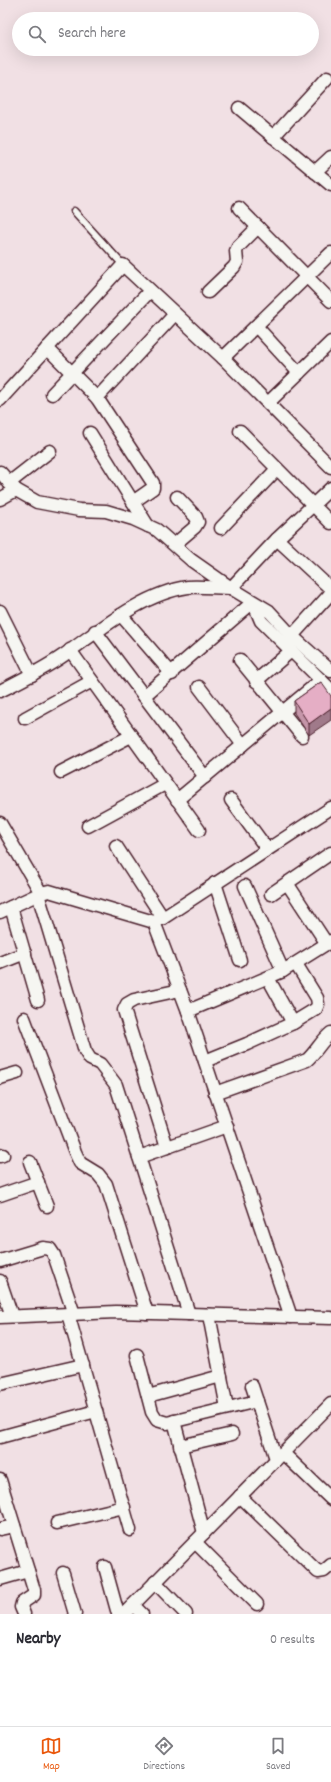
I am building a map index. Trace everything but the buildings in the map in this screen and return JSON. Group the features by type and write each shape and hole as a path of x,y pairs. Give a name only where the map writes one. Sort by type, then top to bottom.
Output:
{"street":[{"path":"273,137 326,78"},
{"path":"239,108 331,185"},
{"path":"315,172 331,157"},
{"path":"239,208 331,301"},
{"path":"208,292 234,267 237,262 236,251 238,247 258,227"},
{"path":"223,358 331,253"},
{"path":"0,400 123,265 223,358 331,467"},
{"path":"52,394 150,291"},
{"path":"97,398 175,314"},
{"path":"256,326 299,373"},
{"path":"268,403 331,342"},
{"path":"47,348 97,398 153,483 153,488 149,493 133,502"},
{"path":"240,431 331,524"},
{"path":"90,433 148,526"},
{"path":"0,499 50,451"},
{"path":"221,528 277,469"},
{"path":"0,472 12,486 37,502 79,510 106,511 133,519 157,530 192,560 231,588 269,611 292,636 331,671"},
{"path":"0,690 32,676 121,615 156,597 188,587 231,588 277,539 331,488"},
{"path":"175,544 195,527 198,522 177,497"},
{"path":"277,539 331,589"},
{"path":"292,636 331,593"},
{"path":"177,800 282,712 328,685 261,621 253,602"},
{"path":"144,696 172,674 253,602"},
{"path":"0,611 32,676"},
{"path":"121,615 172,674"},
{"path":"96,632 205,777"},
{"path":"70,650 199,830"},
{"path":"256,681 291,651"},
{"path":"240,660 302,736"},
{"path":"25,718 92,681"},
{"path":"198,687 243,745"},
{"path":"61,772 131,736"},
{"path":"88,826 165,784"},
{"path":"231,800 267,849"},
{"path":"0,912 49,891 159,920 331,808"},
{"path":"1,828 39,894 85,1051 90,1059 100,1064 104,1068 116,1086 189,1314"},
{"path":"116,846 159,920 180,990 291,1317"},
{"path":"271,894 330,856"},
{"path":"215,883 240,960"},
{"path":"188,1011 283,971 329,942 287,883"},
{"path":"245,886 283,971"},
{"path":"12,907 38,1000"},
{"path":"0,963 25,953"},
{"path":"204,1061 247,1044 293,1023 316,1009 318,1004 317,998 296,964"},
{"path":"268,978 293,1023"},
{"path":"167,1147 124,1010 127,1004 134,1000 180,990"},
{"path":"24,1018 80,1163 98,1174 106,1184 147,1313"},
{"path":"215,1093 307,1060 314,1054 324,1038 331,1033"},
{"path":"0,1078 18,1073"},
{"path":"139,1157 227,1126"},
{"path":"30,1162 47,1206"},
{"path":"0,1195 38,1182"},
{"path":"0,1260 43,1248 50,1249 54,1255 71,1314 83,1365 130,1530"},
{"path":"0,1281 12,1316"},
{"path":"0,1317 147,1313 331,1318"},
{"path":"209,1315 228,1408"},
{"path":"137,1355 152,1412 157,1420 167,1423 257,1401"},
{"path":"0,1384 83,1365"},
{"path":"148,1396 221,1376"},
{"path":"252,1386 279,1456 328,1491"},
{"path":"124,1614 331,1404"},
{"path":"0,1437 96,1412"},
{"path":"174,1421 204,1533"},
{"path":"180,1446 232,1434"},
{"path":"0,1483 34,1590 34,1595 22,1603 21,1607 24,1614"},
{"path":"240,1496 318,1572 324,1571 331,1565"},
{"path":"56,1523 124,1507"},
{"path":"0,1529 14,1526"},
{"path":"195,1542 257,1604"},
{"path":"105,1567 118,1614"},
{"path":"0,1579 28,1571"},
{"path":"62,1573 75,1614"},
{"path":"155,1582 186,1614"},
{"path":"133,1605 142,1614"}],"lane":[{"path":"74,211 123,265"}]}
